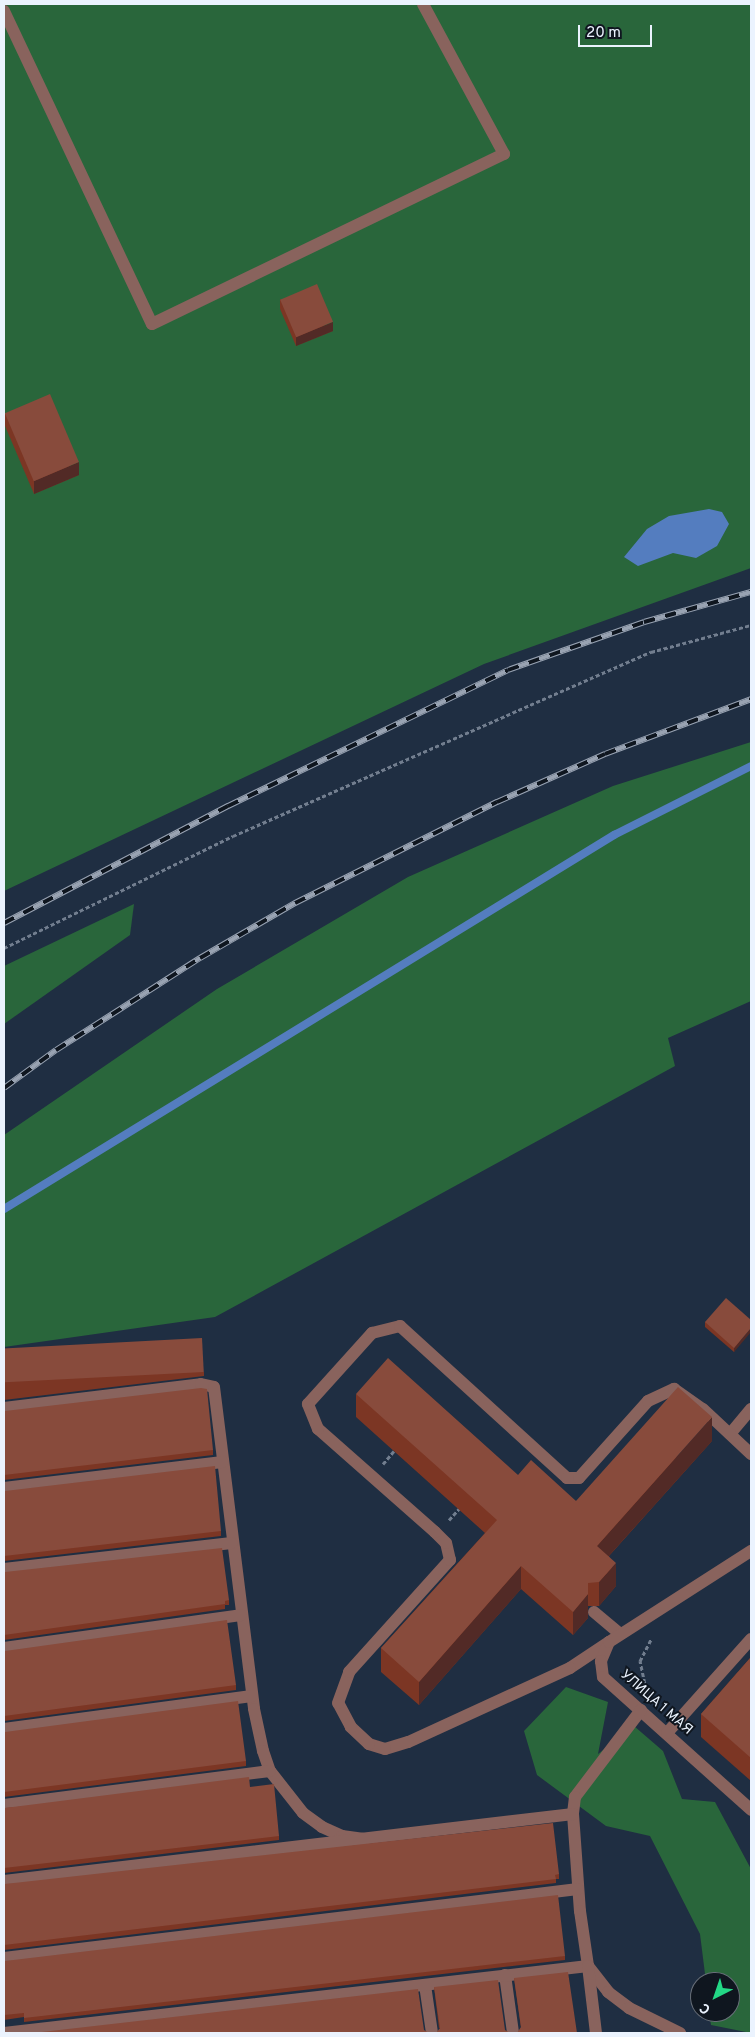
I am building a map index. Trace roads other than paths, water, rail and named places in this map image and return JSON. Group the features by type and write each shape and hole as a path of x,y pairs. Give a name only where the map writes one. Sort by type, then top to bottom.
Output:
{"street":[{"path":"4,11 152,324 504,154 423,4"},
{"path":"751,1454 730,1434 674,1390 648,1401 579,1478 567,1478 400,1326 372,1333 308,1404 318,1429 435,1532 446,1544 450,1560 349,1672 338,1702 351,1727 369,1744 385,1749 408,1742 570,1668 751,1551"},
{"path":"4,1408 208,1384 216,1392 222,1462 252,1696 270,1771 304,1813 322,1827 342,1836 364,1839"},
{"path":"730,1434 751,1408"},
{"path":"4,1488 222,1462"},
{"path":"4,1569 232,1543"},
{"path":"594,1612 620,1634"},
{"path":"4,1648 241,1615"},
{"path":"667,1733 751,1639"},
{"name":"УЛИЦА 1 МАЯ","path":"609,1642 601,1661 603,1677 751,1810"},
{"path":"4,1729 252,1696"},
{"path":"596,2033 578,1889 573,1814 575,1797 641,1710"},
{"path":"4,1805 270,1771"},
{"path":"4,1881 573,1814"},
{"path":"4,1958 578,1889"},
{"path":"4,2033 588,1966"},
{"path":"588,1966 608,1992 629,2008 680,2033"},
{"path":"505,1975 513,2033"},
{"path":"425,1984 432,2033"}],"water":[{"path":"709,509 722,512 729,524 717,546 696,558 673,553 638,566 624,557 647,529 669,516"}],"waterway":[{"path":"4,1209 614,835 751,766"}],"railway":[{"path":"4,923 228,806 508,670 644,622 751,592"},
{"path":"4,1088 56,1050 200,958 295,903 497,802 605,754 751,699"}]}
